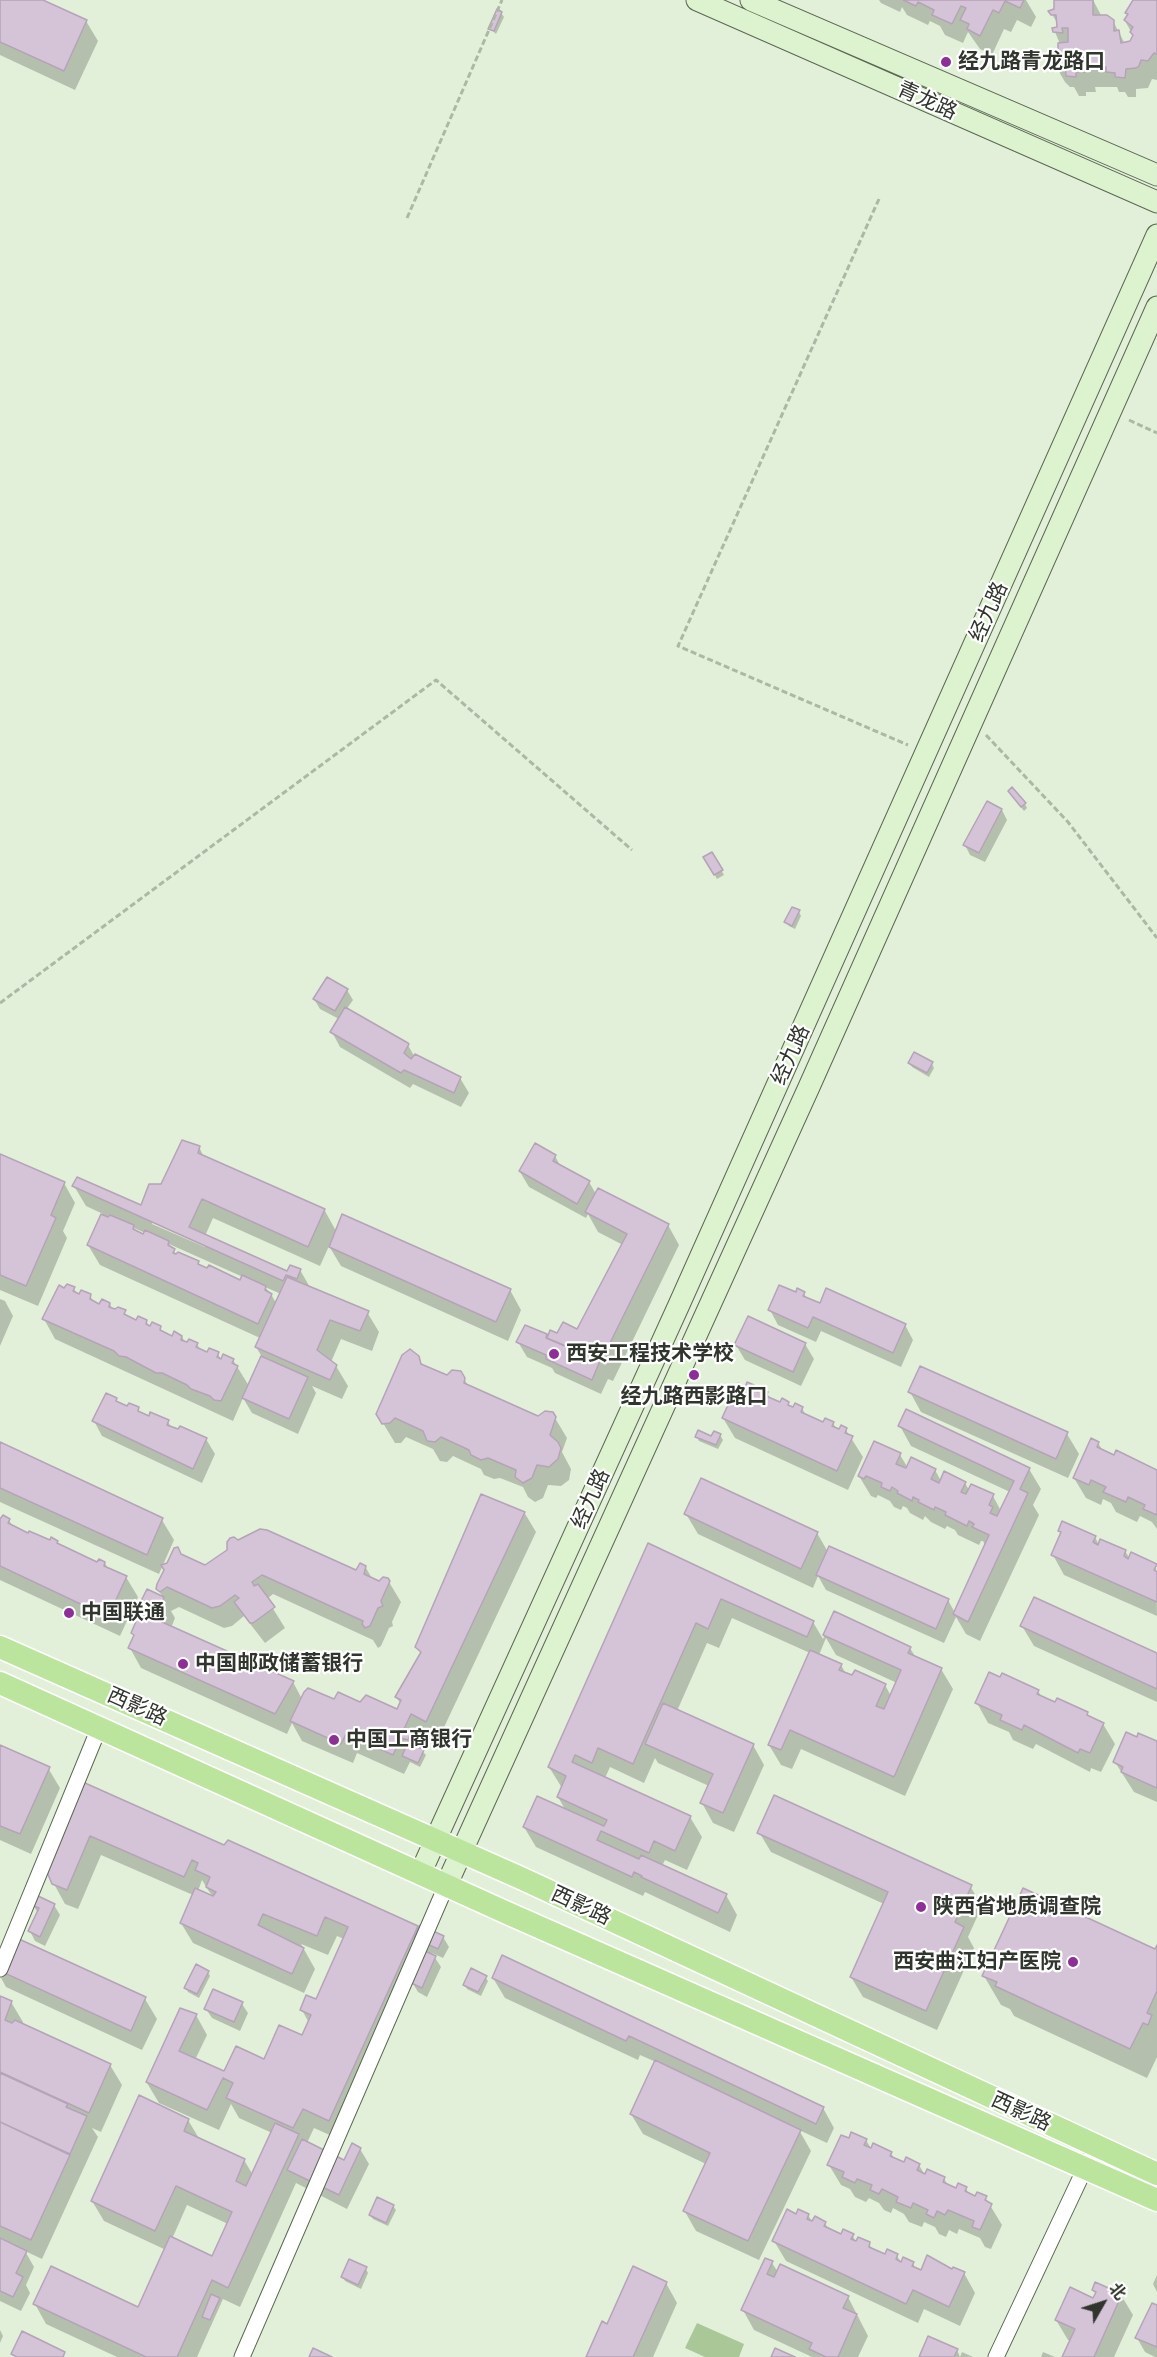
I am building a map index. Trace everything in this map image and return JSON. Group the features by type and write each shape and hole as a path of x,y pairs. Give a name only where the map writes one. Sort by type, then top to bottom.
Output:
{"main road":[{"name":"西影路","path":"0,1647 462,1851 1090,2157 1157,2200"},
{"name":"西影路","path":"0,1683 446,1886 1090,2157 1157,2174"}],"street":[{"name":"青龙路","path":"697,0 1157,202"},
{"name":"青龙路","path":"751,0 1157,175"},
{"name":"经九路","path":"420,1874 678,1307 1157,235"},
{"name":"经九路","path":"446,1886 809,1087 1157,307"},
{"path":"0,1969 99,1728"},
{"path":"242,2357 446,1886"},
{"path":"996,2357 1090,2157"}],"path":[{"path":"407,218 502,0"},
{"path":"879,199 678,646 926,753"},
{"path":"1110,412 1157,433"},
{"path":"0,1003 436,680 632,850"},
{"path":"972,721 1068,822 1157,938"}],"green space":[{"path":"697,2323 744,2344 739,2357 705,2357 685,2348"}],"building":[{"path":"0,0 43,0 87,20 64,71 0,42"},
{"path":"903,0 1024,0 1020,8 1005,1 999,13 993,10 980,36 967,29 969,24 960,20 966,8 961,6 952,24 932,15 934,10 918,2 916,6"},
{"path":"1054,0 1093,0 1093,15 1107,15 1114,20 1114,31 1119,30 1121,43 1130,41 1133,35 1130,32 1133,27 1124,20 1128,14 1125,13 1133,0 1157,0 1157,54 1154,53 1148,61 1141,60 1136,68 1126,69 1125,78 1115,77 1115,73 1106,72 1106,67 1085,67 1085,72 1076,72 1076,77 1066,76 1065,67 1057,68 1053,62 1058,61 1058,43 1068,42 1068,28 1062,28 1063,33 1053,32 1052,28 1057,27 1056,15 1051,15 1048,11 1054,9"},
{"path":"497,9 502,12 494,31 488,29"},
{"path":"1012,787 1026,803 1021,807 1008,791"},
{"path":"987,801 1002,809 979,853 963,845"},
{"path":"712,852 723,870 714,875 703,857"},
{"path":"792,907 800,910 792,926 784,922"},
{"path":"327,977 348,989 335,1011 313,999"},
{"path":"345,1007 408,1043 404,1053 411,1059 415,1054 461,1077 454,1093 404,1070 401,1073 330,1032"},
{"path":"914,1052 933,1062 927,1073 908,1063"},
{"path":"182,1140 200,1146 198,1153 325,1209 308,1247 202,1199 189,1227 287,1271 290,1265 301,1269 297,1279 286,1275 283,1281 72,1186 77,1177 141,1205 149,1184 161,1184"},
{"path":"535,1143 556,1155 553,1161 590,1181 577,1204 519,1171"},
{"path":"0,1154 65,1182 51,1215 56,1218 26,1286 0,1275"},
{"path":"598,1188 669,1224 601,1361 547,1338 550,1330 557,1333 563,1322 577,1329 627,1234 585,1212"},
{"path":"101,1214 108,1217 110,1215 134,1225 133,1229 143,1234 145,1230 169,1241 168,1245 175,1249 173,1253 178,1252 199,1261 198,1264 207,1268 209,1265 240,1280 242,1275 266,1286 265,1290 272,1294 258,1324 87,1245"},
{"path":"342,1214 511,1289 496,1322 329,1247"},
{"path":"287,1277 369,1311 360,1331 330,1320 317,1350 337,1365 330,1380 255,1347"},
{"path":"67,1284 75,1287 73,1291 79,1294 81,1290 91,1294 90,1299 99,1304 102,1299 110,1303 109,1307 126,1310 124,1314 136,1320 138,1316 147,1320 146,1324 150,1326 152,1322 161,1326 160,1330 172,1336 174,1331 182,1336 181,1340 187,1342 189,1339 198,1343 196,1347 207,1352 209,1348 219,1352 217,1357 221,1359 223,1354 234,1359 232,1363 238,1366 221,1401 214,1400 162,1373 156,1373 126,1357 119,1356 114,1351 42,1319 59,1285 64,1288"},
{"path":"779,1285 796,1292 797,1288 805,1292 803,1296 820,1303 826,1288 906,1324 893,1353 813,1317 808,1328 768,1310"},
{"path":"748,1316 806,1343 793,1372 734,1345"},
{"path":"525,1325 547,1334 546,1338 600,1361 592,1380 516,1342"},
{"path":"410,1349 419,1356 421,1364 447,1375 452,1370 461,1371 465,1378 464,1383 538,1416 545,1411 553,1412 556,1417 550,1435 561,1448 558,1459 549,1467 537,1465 532,1478 523,1483 515,1477 516,1470 488,1458 481,1460 471,1455 469,1450 441,1437 435,1442 427,1441 423,1431 395,1418 390,1423 382,1424 376,1414 402,1355"},
{"path":"261,1356 308,1377 289,1419 242,1398"},
{"path":"920,1366 1068,1432 1056,1459 908,1392"},
{"path":"747,1382 754,1385 752,1389 758,1392 760,1388 768,1392 766,1396 780,1402 782,1398 793,1407 795,1403 803,1407 801,1412 823,1422 825,1418 834,1422 832,1426 839,1429 841,1425 847,1428 845,1433 853,1436 837,1471 722,1418 738,1383 745,1387"},
{"path":"106,1393 127,1406 129,1403 139,1407 138,1411 149,1416 150,1412 169,1420 167,1425 178,1429 180,1426 207,1438 193,1469 92,1421"},
{"path":"906,1409 1030,1468 1020,1489 1028,1493 968,1622 953,1614 989,1535 972,1527 974,1524 969,1521 967,1526 945,1515 946,1512 935,1507 934,1510 913,1497 912,1501 897,1493 898,1491 892,1487 890,1491 881,1487 882,1483 866,1476 864,1479 858,1476 874,1441 901,1453 896,1464 906,1468 911,1457 936,1469 931,1479 939,1483 944,1471 966,1482 961,1492 966,1494 971,1484 994,1494 989,1505 993,1507 990,1513 997,1516 1014,1481 898,1426"},
{"path":"698,1430 711,1436 714,1431 721,1434 716,1445 695,1437"},
{"path":"1091,1438 1099,1442 1097,1447 1114,1455 1116,1450 1157,1470 1157,1515 1143,1509 1145,1505 1128,1497 1126,1502 1103,1492 1106,1487 1091,1480 1089,1485 1073,1478"},
{"path":"0,1442 163,1518 147,1555 0,1488"},
{"path":"701,1478 818,1532 801,1569 684,1514"},
{"path":"481,1494 525,1512 426,1722 411,1714 404,1729 411,1732 408,1740 401,1738 393,1755 346,1734 341,1744 290,1721 308,1688 334,1699 338,1692 360,1702 366,1695 397,1709 401,1700 395,1697 421,1652 415,1647"},
{"path":"3,1515 10,1519 8,1523 28,1533 29,1531 50,1540 51,1537 58,1541 57,1543 97,1562 99,1559 105,1562 104,1566 127,1576 108,1617 0,1566 0,1519"},
{"path":"1062,1521 1096,1536 1093,1542 1098,1545 1100,1539 1126,1550 1124,1556 1128,1559 1131,1552 1157,1564 1154,1570 1157,1572 1157,1602 1051,1555 1061,1532 1058,1531"},
{"path":"260,1529 267,1530 356,1570 360,1563 366,1566 364,1574 379,1581 383,1577 388,1578 390,1581 381,1601 383,1606 378,1608 370,1626 365,1628 363,1621 262,1575 252,1582 254,1586 258,1584 275,1607 253,1623 250,1623 234,1602 239,1598 235,1595 220,1606 212,1608 167,1587 160,1592 156,1589 164,1570 161,1565 167,1563 174,1548 178,1547 181,1554 205,1565 227,1550 227,1542 230,1538 234,1537 238,1540"},
{"path":"648,1543 814,1621 807,1637 721,1599 708,1629 696,1623 633,1764 598,1748 592,1763 575,1755 572,1762 691,1816 675,1851 654,1841 649,1853 601,1831 597,1840 639,1859 641,1855 727,1894 718,1913 634,1872 632,1877 523,1827 537,1796 604,1826 607,1820 557,1797 566,1776 548,1767"},
{"path":"829,1546 949,1599 936,1629 816,1575"},
{"path":"147,1589 164,1597 158,1611 164,1615 162,1622 294,1681 275,1714 128,1648 134,1635 131,1633 143,1605 140,1603"},
{"path":"1034,1597 1157,1653 1157,1689 1020,1626"},
{"path":"834,1611 911,1647 908,1653 942,1668 894,1777 790,1730 781,1750 768,1745 810,1650 842,1664 839,1670 852,1675 855,1670 886,1684 876,1706 884,1709 901,1670 823,1635"},
{"path":"989,1672 1000,1677 1002,1673 1039,1690 1037,1694 1055,1702 1057,1698 1088,1712 1087,1715 1104,1723 1090,1753 1080,1749 1078,1753 1024,1725 1022,1730 1000,1720 1002,1715 975,1703"},
{"path":"663,1703 754,1744 723,1813 700,1803 713,1774 645,1744"},
{"path":"1126,1732 1137,1737 1138,1733 1157,1741 1157,1788 1121,1772 1123,1767 1113,1762"},
{"path":"408,1742 424,1750 418,1763 402,1756"},
{"path":"0,1745 50,1767 20,1834 0,1826"},
{"path":"85,1783 224,1845 228,1840 418,1926 329,2121 303,2109 293,2128 226,2098 233,2083 223,2078 207,2110 146,2082 180,2008 197,2014 179,2051 224,2071 236,2046 264,2059 279,2025 302,2035 311,2015 300,2010 306,1995 316,1999 348,1927 325,1917 317,1936 263,1914 258,1925 304,1948 292,1974 180,1923 195,1888 213,1896 216,1892 206,1887 210,1877 195,1870 198,1863 192,1860 184,1877 90,1836 67,1890 52,1884 44,1865"},
{"name":"陕西省地质调查院","path":"774,1795 972,1885 955,1922 964,1927 926,2011 850,1977 888,1892 757,1833"},
{"name":"西安曲江妇产医院","path":"1023,1888 1155,1949 1157,1945 1157,1991 1147,2013 1152,2015 1148,2025 1143,2023 1130,2049 995,1986 997,1982 982,1976"},
{"path":"36,1895 55,1904 40,1937 28,1931 39,1908 31,1905"},
{"path":"420,1925 444,1936 438,1949 414,1938"},
{"path":"8,1934 146,1997 131,2031 0,1971"},
{"path":"425,1951 436,1956 422,1988 411,1983"},
{"path":"502,1955 824,2107 816,2124 629,2036 626,2041 492,1978"},
{"path":"196,1964 209,1971 197,1994 184,1988"},
{"path":"471,1968 487,1976 478,1992 463,1985"},
{"path":"213,1989 243,2002 234,2022 204,2009"},
{"path":"0,1996 12,2001 5,2020 12,2023 15,2020 111,2064 89,2113 0,2072"},
{"path":"655,2060 801,2130 748,2241 683,2211 710,2153 630,2114"},
{"path":"0,2073 68,2104 66,2107 87,2116 70,2154 0,2122"},
{"path":"139,2095 189,2119 184,2131 245,2159 236,2181 246,2186 275,2123 299,2134 228,2288 212,2280 177,2357 146,2357 33,2304 51,2266 138,2307 170,2236 212,2256 232,2212 176,2186 155,2231 91,2201"},
{"path":"0,2122 70,2155 31,2240 0,2226"},
{"path":"851,2132 867,2139 864,2145 871,2148 873,2143 892,2152 890,2156 904,2162 906,2157 920,2164 917,2170 925,2174 927,2169 945,2177 943,2182 956,2188 958,2183 967,2187 965,2191 975,2196 977,2192 987,2196 985,2200 992,2204 980,2230 972,2227 974,2221 948,2210 945,2215 937,2211 934,2218 926,2214 928,2210 913,2203 911,2208 896,2202 898,2197 882,2189 879,2194 870,2190 872,2185 857,2179 855,2183 842,2177 844,2172 827,2165 841,2135 849,2138"},
{"path":"302,2139 344,2160 352,2143 361,2148 339,2195 287,2170"},
{"path":"377,2197 394,2205 386,2223 369,2215"},
{"path":"787,2209 796,2214 798,2209 809,2214 807,2219 812,2221 815,2216 826,2222 824,2226 841,2234 843,2229 854,2234 851,2239 856,2241 858,2237 870,2242 869,2247 885,2254 887,2249 898,2254 896,2259 901,2262 903,2257 914,2262 912,2266 921,2270 927,2255 952,2269 953,2267 965,2272 949,2307 913,2290 906,2304 772,2241"},
{"path":"0,2238 27,2251 16,2273 23,2277 13,2297 0,2291"},
{"path":"765,2258 773,2261 767,2274 774,2277 780,2264 849,2296 843,2308 857,2314 838,2357 826,2357 809,2349 812,2343 741,2310"},
{"path":"349,2259 367,2267 358,2285 341,2277"},
{"path":"633,2266 667,2282 633,2357 586,2357 602,2321 607,2324"},
{"path":"1095,2282 1122,2294 1094,2357 1062,2357 1075,2329 1055,2320 1070,2287 1093,2298 1096,2292 1092,2290"},
{"path":"211,2294 220,2298 210,2320 202,2317"},
{"path":"1152,2303 1157,2305 1157,2347 1135,2338"},
{"path":"22,2331 65,2352 63,2357 17,2357 11,2354"},
{"path":"928,2336 958,2349 954,2357 919,2357"},
{"path":"313,2348 332,2357 309,2357"},
{"path":"775,2348 795,2357 771,2357"}],"place":[{"name":"经九路青龙路口","path":"946,62"},
{"name":"西安工程技术学校","path":"554,1354"},
{"name":"经九路西影路口","path":"694,1375"},
{"name":"中国联通","path":"69,1613"},
{"name":"中国邮政储蓄银行","path":"183,1664"},
{"name":"中国工商银行","path":"334,1740"},
{"name":"陕西省地质调查院","path":"921,1907"},
{"name":"西安曲江妇产医院","path":"1073,1962"}]}
